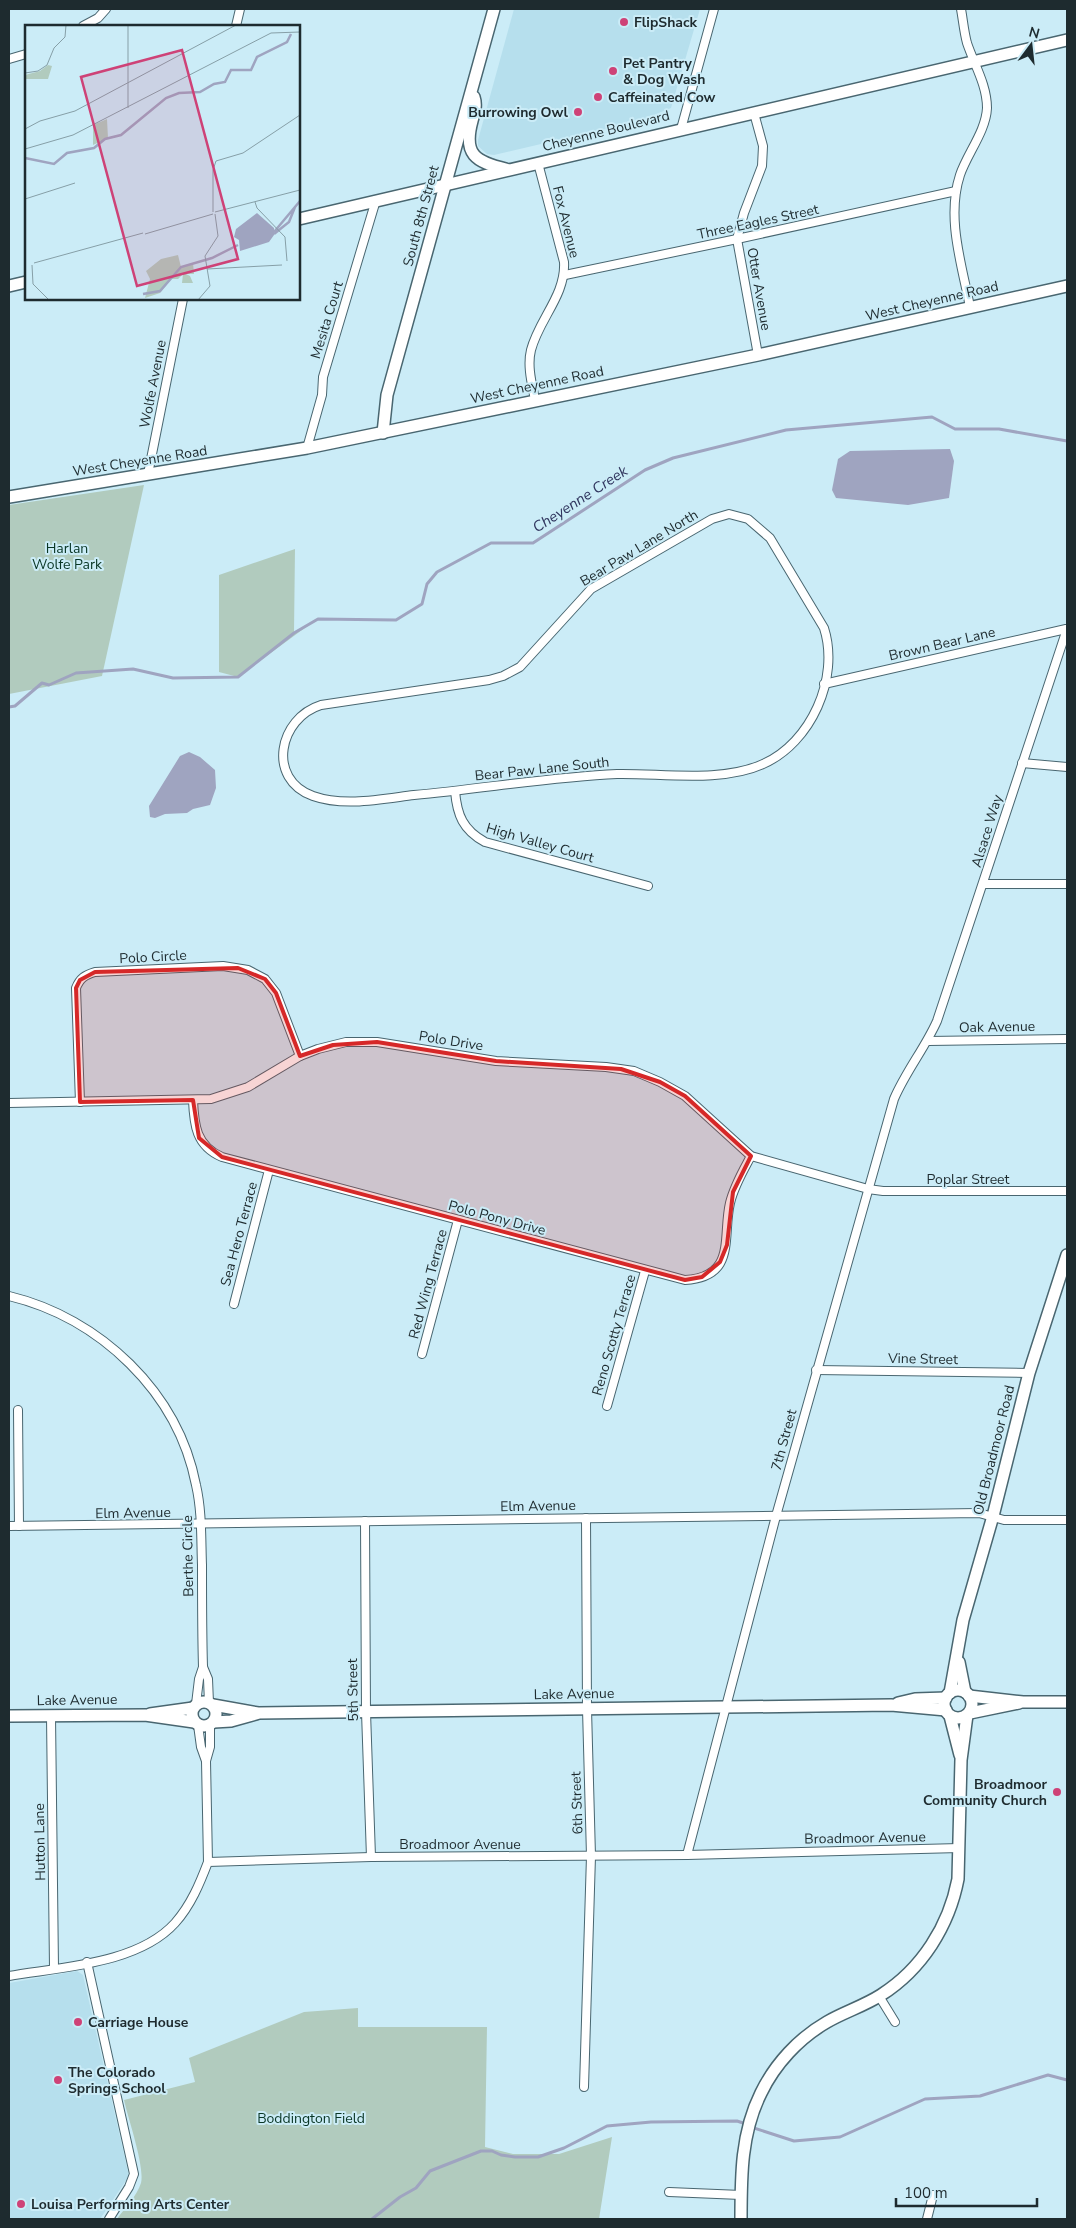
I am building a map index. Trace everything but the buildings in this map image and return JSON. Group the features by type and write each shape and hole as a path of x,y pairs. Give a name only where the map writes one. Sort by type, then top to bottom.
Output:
{"main road":[{"name":"South 8th Street","path":"383,433 387,395 494,9"},
{"name":"Cheyenne Boulevard","path":"300,218 1067,40"},
{"path":"472,90 476,103 470,129 469,148 476,159 491,166 510,169"},
{"path":"9,286 25,282"},
{"name":"West Cheyenne Road","path":"9,497 148,474 186,470 383,433 758,355 1067,286"},
{"name":"Old Broadmoor Road","path":"948,1695 958,1655 963,1620 993,1516 1029,1373 1067,1255"},
{"name":"Old Broadmoor Road","path":"958,1655 967,1694"},
{"path":"961,1760 948,1713 948,1695 957,1690 967,1694 1022,1702 1067,1702"},
{"path":"741,2219 745,2142 754,2108 760,2094 778,2065 809,2033 879,1996 912,1972 936,1939 955,1894 960,1848 961,1760 968,1714 972,1702 967,1694"},
{"name":"Lake Avenue","path":"891,1705 915,1699 948,1695"},
{"path":"948,1713 959,1718 968,1714 1022,1702"},
{"path":"211,1704 216,1710 212,1724 196,1724 192,1718 195,1706 211,1704"},
{"name":"Lake Avenue","path":"211,1704 258,1713 891,1705 948,1713"},
{"name":"Lake Avenue","path":"146,1715 195,1706"},
{"name":"Lake Avenue","path":"212,1724 231,1721 258,1713"},
{"name":"Lake Avenue","path":"9,1716 146,1715 196,1724"}],"street":[{"path":"85,25 98,18 106,9"},
{"path":"236,25 240,9"},
{"path":"681,128 714,9"},
{"path":"961,9 968,43 976,62 987,102 984,122 965,163 956,191 954,218 970,307"},
{"path":"9,59 25,54"},
{"name":"Otter Avenue","path":"754,113 763,146 762,166 744,213 737,240 758,355"},
{"name":"Fox Avenue","path":"535,400 529,366 531,349 565,275 564,262 538,163"},
{"name":"Three Eagles Street","path":"565,275 737,240 956,191"},
{"name":"Mesita Court","path":"307,448 322,395 323,377 376,200"},
{"name":"Wolfe Avenue","path":"148,474 183,300"},
{"name":"Bear Paw Lane North","path":"287,773 283,749 286,739 292,726 309,709 321,705 489,680 512,672 530,658 591,589 720,515 729,514 748,519 770,538 824,628 828,640 830,661 824,684"},
{"name":"Brown Bear Lane","path":"824,684 1066,629"},
{"name":"Alsace Way","path":"928,1041 937,1021 984,884 1066,629"},
{"name":"Bear Paw Lane South","path":"287,773 301,789 312,795 330,799 368,800 564,777 618,774 709,774 745,770 776,758 801,736 815,711 824,684"},
{"path":"1022,763 1067,767"},
{"name":"High Valley Court","path":"455,791 456,809 465,827 474,836 485,842 648,886"},
{"path":"984,884 1067,884"},
{"name":"Polo Circle","path":"80,1102 76,988 80,980 87,974 95,972 224,966 256,974 265,979 276,993 300,1056"},
{"name":"Oak Avenue","path":"928,1041 1067,1039"},
{"name":"7th Street","path":"687,1855 776,1516 894,1099 905,1075 928,1041"},
{"name":"Polo Drive","path":"9,1103 193,1100 221,1097 248,1087 300,1056 333,1045 377,1042 496,1061 606,1067 634,1072 660,1082 685,1096 751,1156 868,1189"},
{"name":"Polo Pony Drive","path":"193,1100 195,1129 199,1138 212,1153 645,1271 685,1280 702,1277 714,1270 724,1255 727,1245 728,1216 733,1192 751,1156"},
{"name":"Sea Hero Terrace","path":"234,1304 269,1170"},
{"name":"Poplar Street","path":"868,1189 883,1191 1067,1191"},
{"name":"Red Wing Terrace","path":"422,1354 458,1220"},
{"name":"Reno Scotty Terrace","path":"607,1406 645,1271"},
{"name":"Berthe Circle","path":"9,1296 38,1304 77,1322 117,1351 134,1367 162,1404 185,1448 196,1485 201,1524 203,1667 199,1679 195,1706"},
{"name":"Vine Street","path":"816,1370 1029,1373"},
{"path":"18,1410 19,1526"},
{"name":"Elm Avenue","path":"9,1526 980,1514 1004,1520 1067,1520"},
{"name":"6th Street","path":"584,2087 591,1856 587,1709 586,1518"},
{"name":"5th Street","path":"365,1521 366,1712 371,1857"},
{"name":"Berthe Circle","path":"203,1667 208,1679 211,1704"},
{"name":"Hutton Lane","path":"51,1716 54,1968"},
{"path":"196,1724 206,1761"},
{"path":"9,1976 87,1962 129,1952 154,1940 176,1921 193,1896 208,1862 206,1761 210,1746 212,1724"},
{"name":"Broadmoor Avenue","path":"208,1862 371,1857 687,1855 960,1848"},
{"path":"87,1962 134,2174 129,2187 109,2219"},
{"path":"879,1996 895,2022"},
{"path":"669,2192 741,2195"},
{"path":"927,2219 933,2195"}],"highlighted area":[{"path":"238,968 265,979 276,993 300,1056 333,1045 377,1042 496,1061 621,1069 660,1082 685,1096 751,1156 733,1192 727,1245 720,1262 702,1277 685,1280 222,1157 199,1138 193,1100 80,1102 76,988 80,980 95,972"}],"shaded area":[{"path":"514,9 700,9 671,108 639,121 494,155 487,154 478,146 478,140"},
{"path":"950,449 954,461 949,498 908,505 836,498 832,490 838,459 850,451"},
{"path":"189,752 200,757 215,770 216,788 210,805 193,809 187,813 165,814 155,818 150,817 149,806 180,756"},
{"name":"The Colorado Springs School","path":"77,1971 83,1975 129,2176 100,2219 9,2219 9,1983"}],"green space":[{"name":"Harlan Wolfe Park","path":"144,485 102,676 9,694 9,505"},
{"path":"295,549 294,632 317,619 238,677 219,672 219,575"},
{"name":"Boddington Field","path":"358,2008 358,2027 487,2027 485,2147 513,2154 559,2154 612,2137 599,2219 117,2219 137,2193 142,2176 124,2100 195,2082 189,2058 304,2012"}],"waterway":[{"name":"Cheyenne Creek","path":"9,707 15,706 42,683 49,685 76,673 133,669 173,678 238,677 294,633 318,619 396,620 422,604 427,584 437,572 491,543 533,543 645,470 673,458 786,430 932,417 955,429 999,429 1067,441"},
{"path":"751,2127 794,2141 840,2137 925,2099 980,2096 1048,2075 1067,2080"},
{"path":"372,2219 400,2197 416,2188 430,2171 481,2151 492,2151 501,2155 515,2157 538,2157 564,2148 607,2126 651,2122 737,2121 746,2124"}],"place":[{"name":"FlipShack","path":"624,22"},
{"name":"Pet Pantry & Dog Wash","path":"613,71"},
{"name":"Caffeinated Cow","path":"598,97"},
{"name":"Burrowing Owl","path":"578,112"},
{"name":"Broadmoor Community Church","path":"1057,1792"},
{"name":"Carriage House","path":"78,2022"},
{"name":"The Colorado Springs School","path":"58,2080"},
{"name":"Louisa Performing Arts Center","path":"21,2204"}]}
